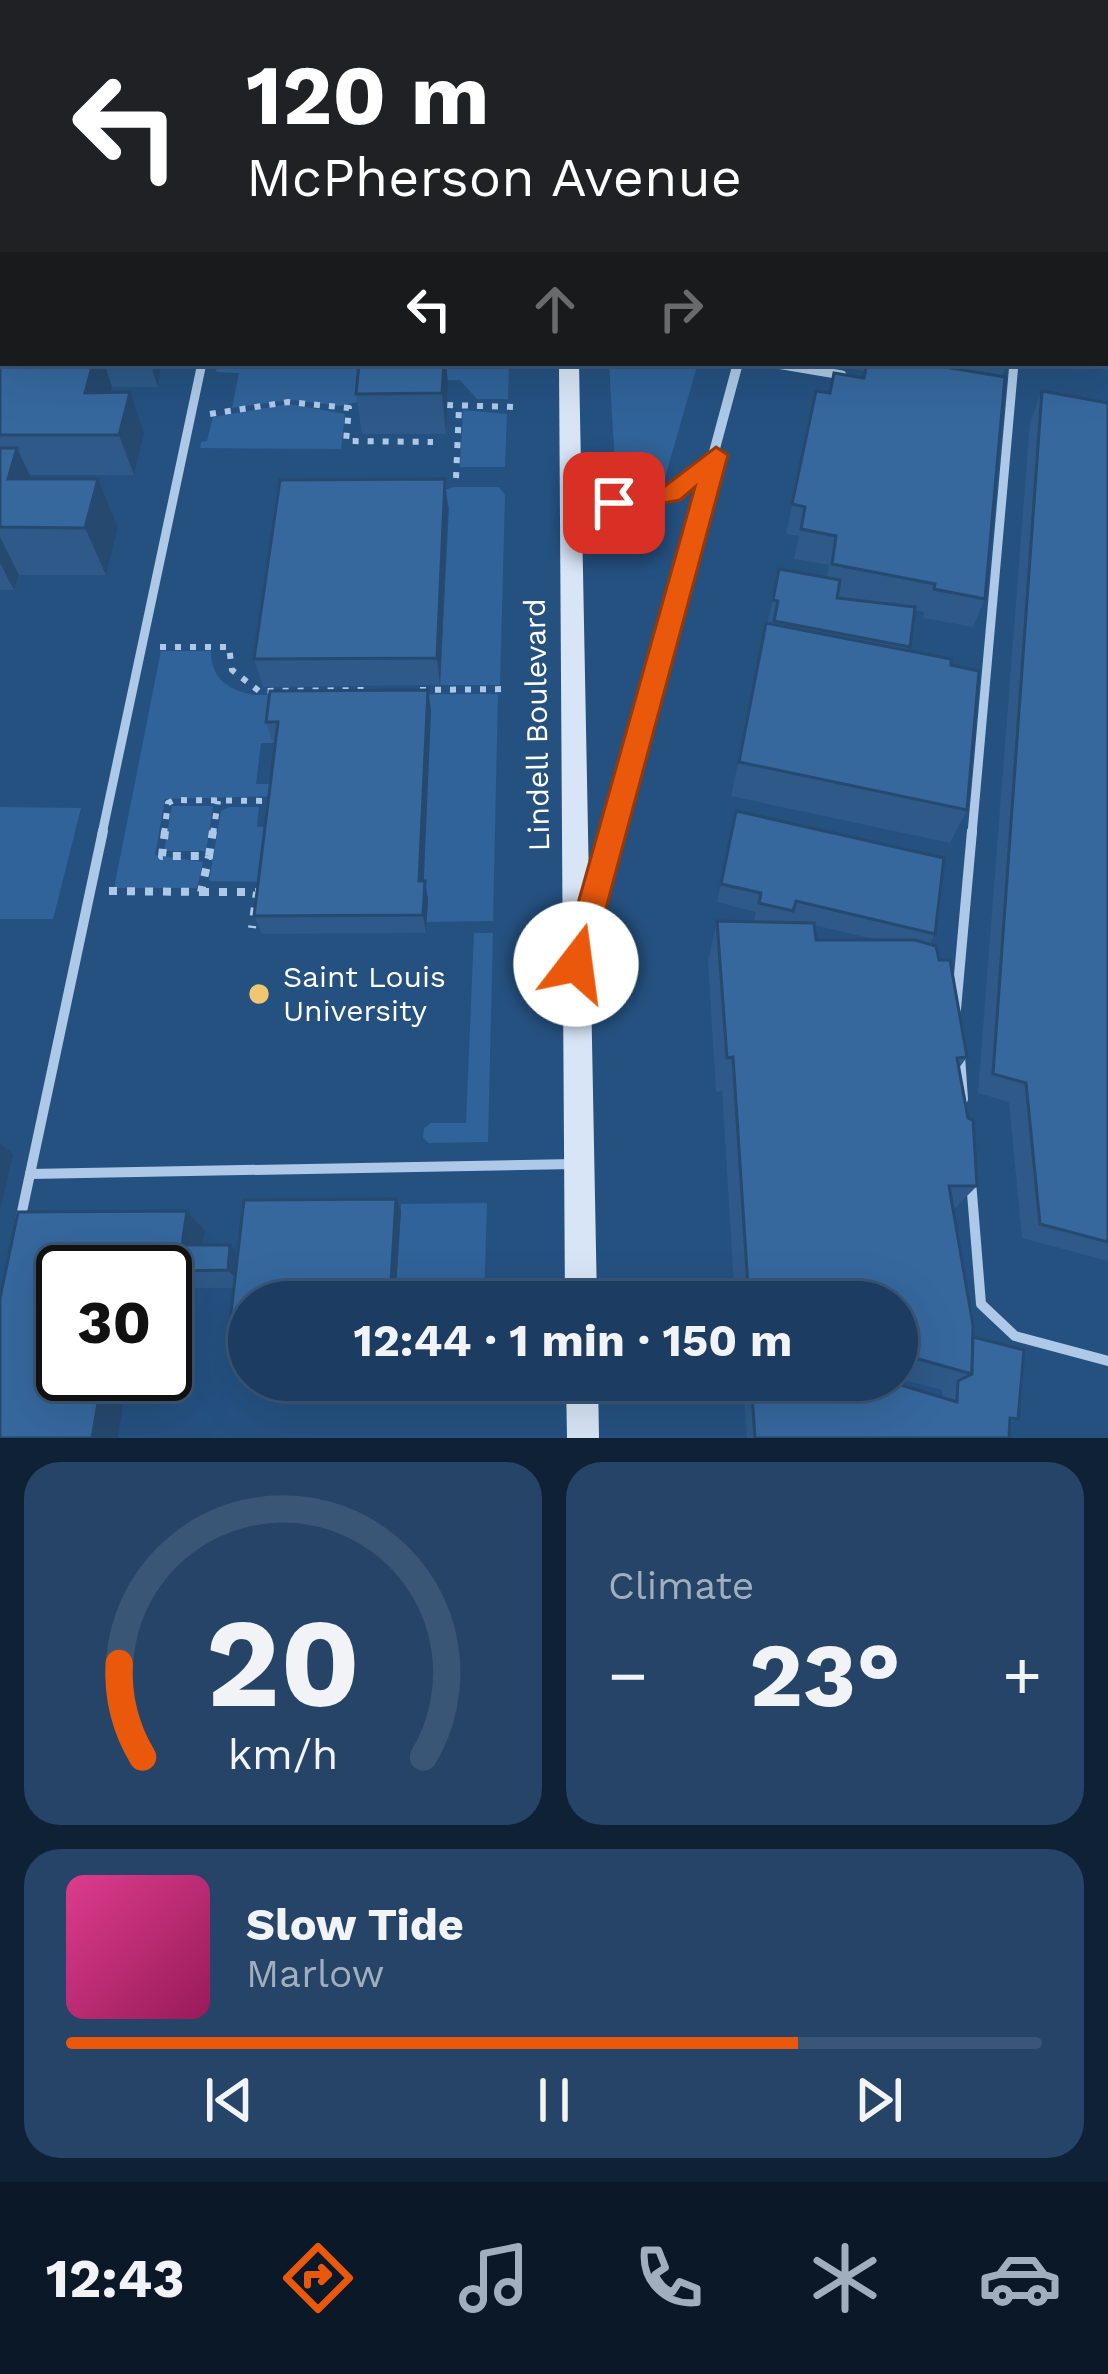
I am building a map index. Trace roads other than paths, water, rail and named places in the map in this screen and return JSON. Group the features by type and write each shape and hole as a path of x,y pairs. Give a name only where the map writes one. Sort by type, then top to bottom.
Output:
{"main road":[{"name":"Lindell Boulevard","path":"569,366 581,1281"},
{"path":"582,1401 583,1438"}],"street":[{"path":"576,964 737,366"},
{"path":"570,503 657,500 688,484 716,455"}],"lane":[{"path":"17,1235 201,366"},
{"path":"789,366 848,376"},
{"path":"956,1012 1014,366"},
{"path":"987,399 1010,403"},
{"path":"958,1035 964,1102"},
{"path":"30,1174 580,1164"},
{"path":"970,1169 981,1304 1015,1336 1108,1361"}],"place":[{"name":"Saint Louis University","path":"259,994"}]}
